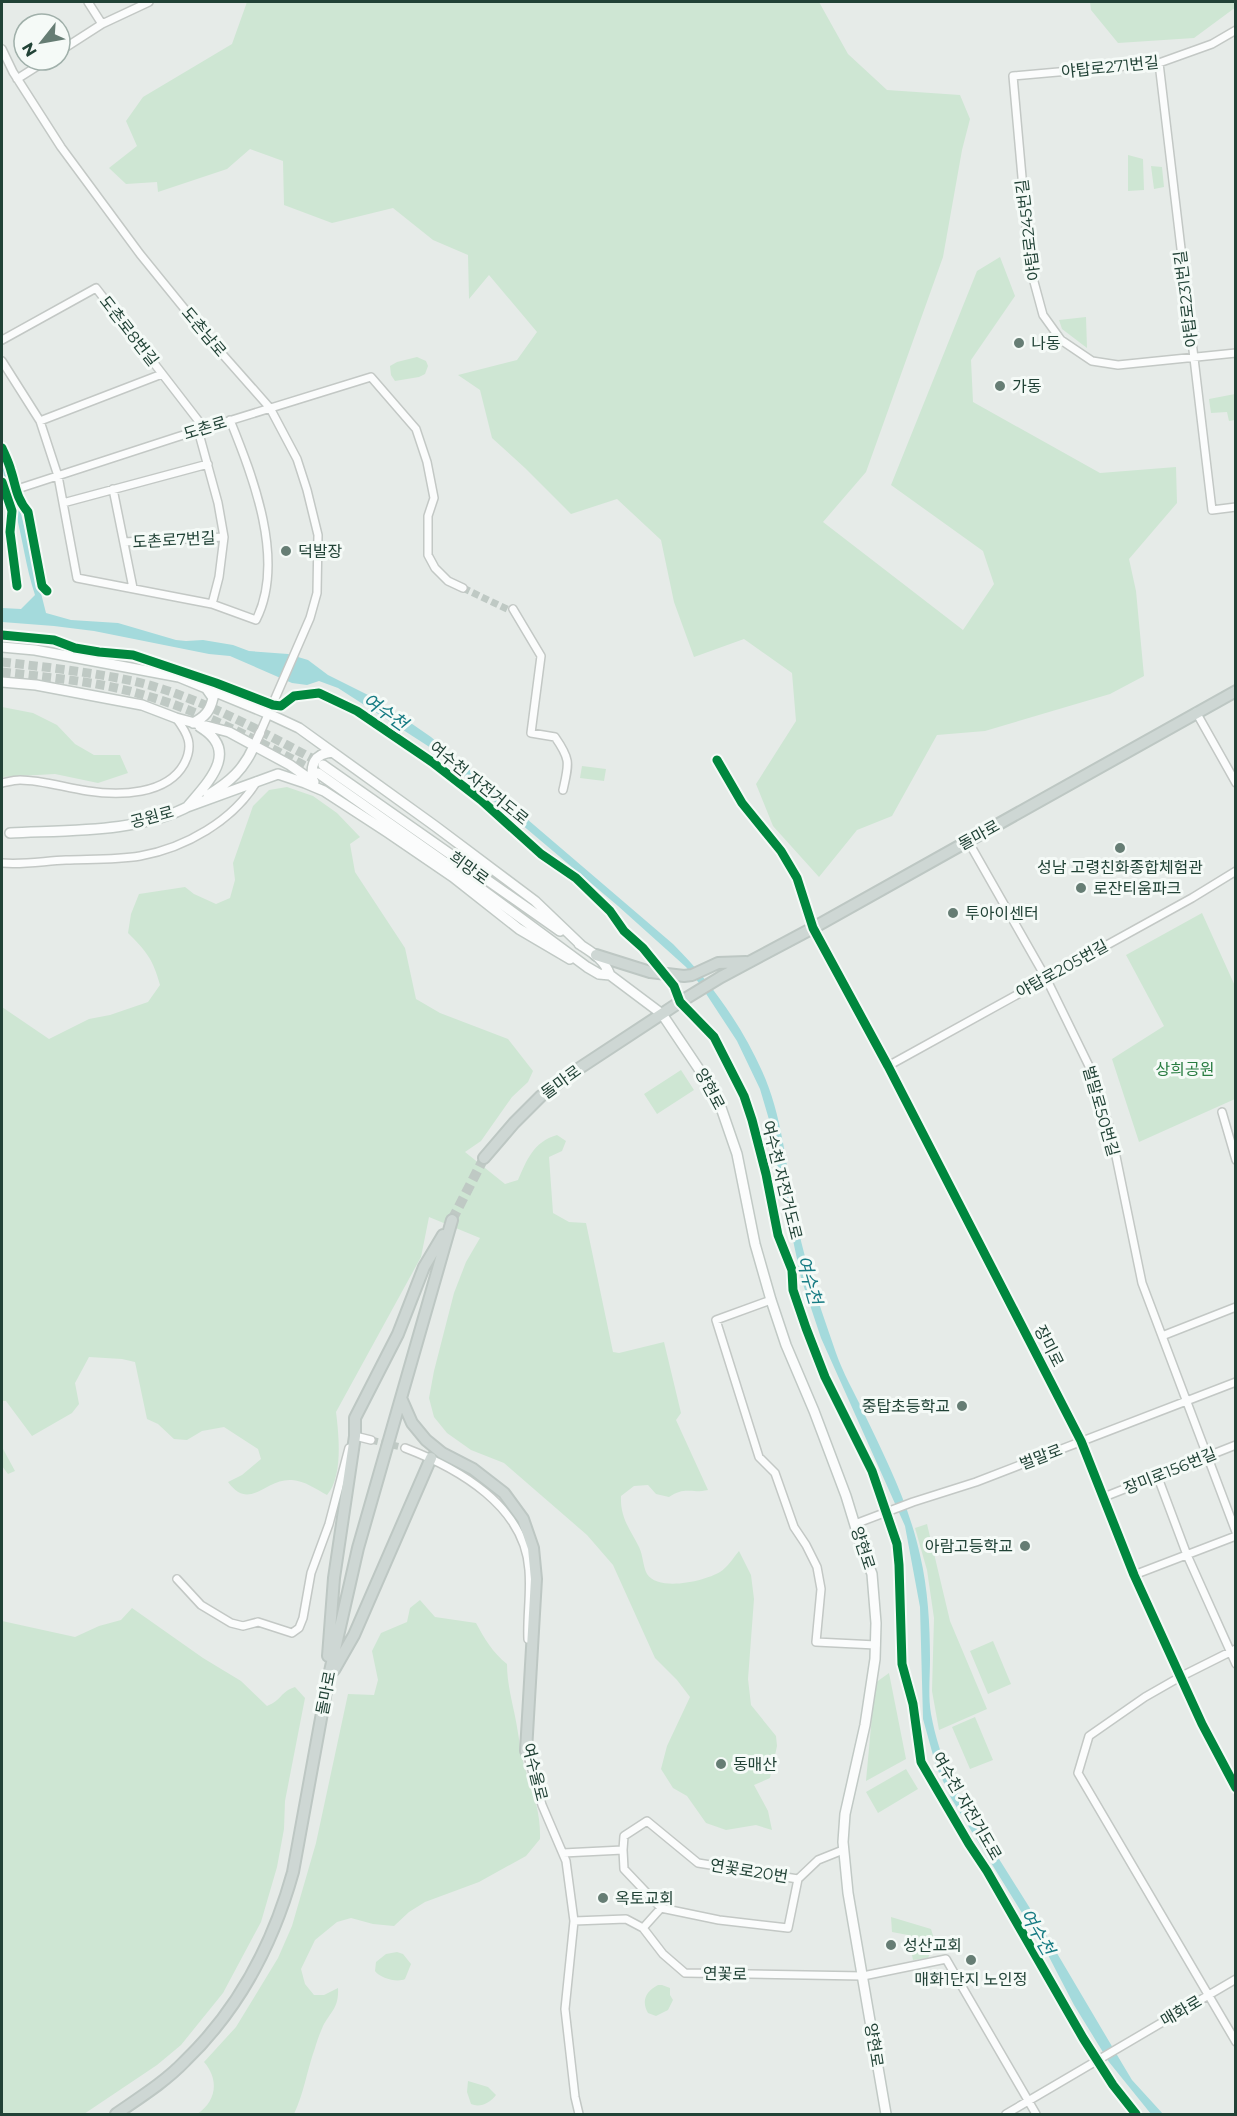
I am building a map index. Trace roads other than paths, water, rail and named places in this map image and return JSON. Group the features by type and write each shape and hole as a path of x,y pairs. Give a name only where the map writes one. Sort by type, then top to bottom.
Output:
{"main road":[{"path":"2,647 35,650 179,676 299,728 535,901 582,946"},
{"path":"2,682 36,685 141,705 202,728 216,740 220,750 218,767 208,783 187,807"},
{"path":"194,723 207,714 211,706 213,698 206,688"},
{"name":"돌마로","path":"484,1158 541,1096 680,1002 721,977 1236,691"},
{"path":"176,718 229,732 290,765 318,773"},
{"name":"공원로","path":"10,833 116,826 159,818 187,807 234,778 247,762 254,746"},
{"path":"332,752 323,753 312,764 355,812"},
{"name":"희망로","path":"318,773 596,955 606,964 610,975"},
{"name":"희망로","path":"318,773 471,881 587,967 598,974 610,975 662,1014"},
{"path":"187,807 278,774 324,791 453,878 519,929 556,952 587,967"},
{"path":"596,955 650,972 684,976 718,963 750,962"},
{"name":"양현로","path":"662,1014 717,1096 737,1154 755,1244 771,1300 786,1345 846,1496 872,1574 876,1646 866,1725 845,1814 843,1850 848,1893 886,2115"},
{"name":"돌마로","path":"116,2115 184,2062 224,2020 243,1991 264,1950 285,1899 293,1872 328,1680 358,1548 452,1220 424,1267 398,1334 355,1418 355,1436"},
{"path":"401,1398 412,1423 426,1440 442,1453 473,1469 504,1493 523,1519 533,1548 536,1579 526,1751"},
{"path":"328,1680 329,1632 334,1578 355,1436"},
{"path":"328,1680 354,1635 431,1458"}],"street":[{"path":"88,2 102,24"},
{"path":"72,43 102,24 149,2"},
{"name":"야탑로271번길","path":"1013,76 1159,63 1212,44 1236,30"},
{"name":"도촌남로","path":"2,49 17,79 61,147 140,254 208,339 270,408 297,459 318,535 317,593 310,618 269,714"},
{"name":"야탑로231번길","path":"1159,63 1212,510 1236,507"},
{"path":"17,79 28,72"},
{"name":"야탑로245번길","path":"1013,76 1030,267 1043,315 1061,340 1092,361 1118,365 1236,353"},
{"name":"도촌로8번길","path":"2,340 96,288 201,429"},
{"path":"2,361 40,421 58,476 77,578 212,604 256,620 263,600 268,559 255,483 230,420"},
{"name":"도촌로8번길","path":"40,421 162,374"},
{"name":"도촌로","path":"2,494 201,429 371,377 416,429 427,462 434,498 428,516 428,555 435,568 448,581 463,588"},
{"name":"도촌로7번길","path":"201,429 224,537 219,577 212,604"},
{"path":"63,503 208,464"},
{"name":"도촌로7번길","path":"113,489 133,588"},
{"name":"도촌로7번길","path":"124,542 224,537"},
{"path":"513,609 541,656 531,733 555,737 562,748 569,761 563,790"},
{"path":"1196,712 1236,783"},
{"path":"260,733 269,714"},
{"path":"2,783 20,780 105,794 153,788 164,784 177,775 188,755 190,743 188,734 176,718"},
{"name":"공원로","path":"254,746 260,733"},
{"path":"717,760 742,804 781,851 797,878 813,927"},
{"path":"2,863 17,865 133,856 166,849 199,835 231,814 257,781"},
{"name":"벌말로50번길","path":"968,841 1047,978 1089,1066 1111,1132 1142,1283 1236,1534"},
{"name":"야탑로205번길","path":"888,1066 1236,871"},
{"name":"장미로","path":"813,927 888,1066 1081,1441 1134,1575 1180,1677 1232,1773 1236,1788"},
{"path":"1222,1112 1236,1160"},
{"path":"771,1300 716,1320 759,1457 775,1473 794,1527 818,1567 821,1589 816,1642 876,1646"},
{"path":"1162,1336 1236,1307"},
{"name":"벌말로","path":"855,1524 976,1482 1236,1382"},
{"path":"177,1579 201,1605 231,1623 243,1626 258,1622 292,1633 299,1628 311,1573 329,1524 348,1450 355,1436 370,1440"},
{"name":"장미로156번길","path":"1104,1497 1236,1445"},
{"name":"여수울로","path":"405,1448 431,1458 457,1472 498,1504 516,1527 529,1568 525,1691 526,1751 542,1805 563,1853 574,1921 565,2009 579,2115"},
{"path":"1156,1475 1187,1555 1233,1651 1236,1664"},
{"path":"1134,1575 1236,1534"},
{"path":"1233,1651 1180,1677 1135,1703 1089,1736 1078,1773 1236,2042"},
{"name":"연꽃로20번","path":"623,1850 624,1836 647,1821 698,1863 798,1879 788,1928 718,1920 661,1908"},
{"path":"563,1853 623,1850 624,1869 661,1908 643,1928 626,1919 574,1921"},
{"path":"798,1879 818,1860 843,1850"},
{"name":"연꽃로","path":"643,1928 663,1954 685,1973 863,1976 946,1959 1028,2102"},
{"name":"매화로","path":"1028,2102 1236,1979"},
{"path":"1006,2115 1028,2102 1036,2115"}],"water":[{"name":"여수천","path":"2,458 18,502 46,613 71,620 118,623 176,640 203,640 233,645 249,651 288,654 308,660 328,675 376,699 431,737 673,944 723,1003 754,1054 769,1088 783,1140 799,1231 818,1301 845,1375 880,1446 910,1517 923,1568 928,1607 931,1714 938,1744 949,1773 957,1792 1038,1921 1132,2080 1163,2114 1151,2114 1109,2062 1074,2005 1048,1955 951,1798 936,1766 923,1719 920,1607 905,1526 821,1338 801,1278 770,1123 760,1089 737,1041 699,983 686,967 618,906 431,748 338,688 319,681 307,685 292,683 230,656 209,654 94,631 2,622 2,608 21,609 35,595 16,514 4,476"}],"tunnel":[{"path":"463,588 509,610 513,609"},
{"path":"2,662 100,675 158,688 230,716 321,763"},
{"path":"2,672 101,685 157,699 228,727 318,773"},
{"path":"452,1220 484,1158"},
{"path":"371,1440 405,1448"}],"place":[{"name":"나동","path":"1019,343"},
{"name":"가동","path":"1000,386"},
{"name":"덕발장","path":"286,551"},
{"name":"성남 고령친화종합체험관","path":"1120,848"},
{"name":"로잔티움파크","path":"1081,888"},
{"name":"투아이센터","path":"953,913"},
{"name":"중탑초등학교","path":"962,1406"},
{"name":"아람고등학교","path":"1025,1546"},
{"name":"동매산","path":"721,1764"},
{"name":"옥토교회","path":"603,1898"},
{"name":"성산교회","path":"891,1945"},
{"name":"매화1단지 노인정","path":"971,1960"}],"park label":[{"name":"상희공원","path":"1185,1069"}]}
